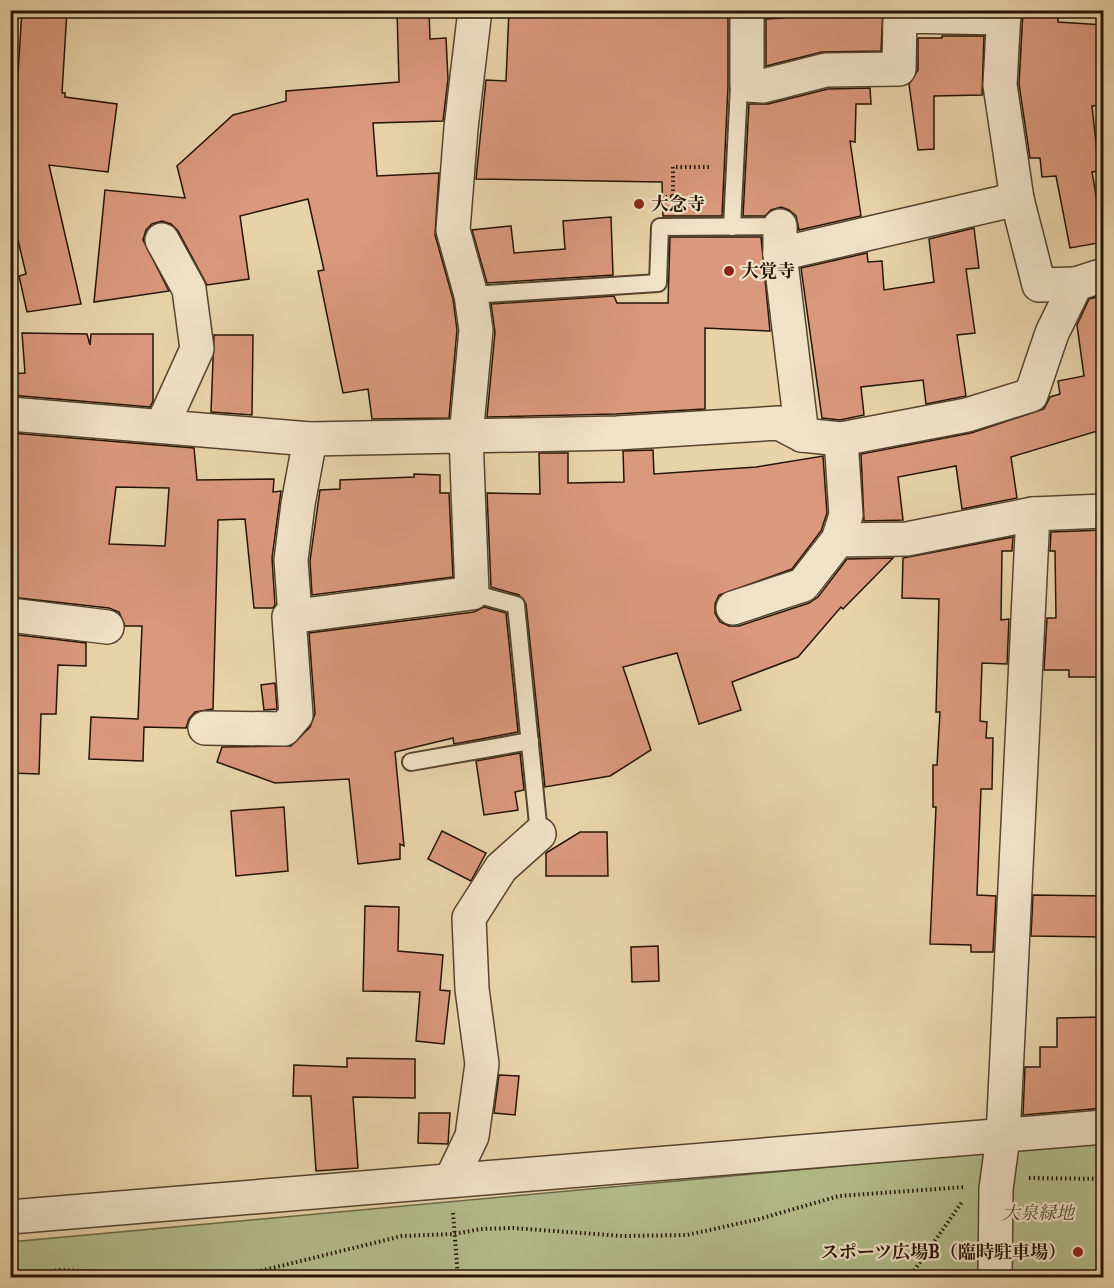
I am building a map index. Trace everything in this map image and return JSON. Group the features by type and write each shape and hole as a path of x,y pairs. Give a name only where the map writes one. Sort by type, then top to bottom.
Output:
{"street":[{"path":"206,728 284,729 296,715 289,616 471,593 466,436 476,330 471,295 453,230 461,128 475,10"},
{"path":"747,10 747,85 763,86 826,70 899,69 900,16 1004,14 1000,85 1017,199 1039,285 1090,280"},
{"path":"802,435 780,240 1017,199"},
{"path":"162,240 189,289 197,350 162,426"},
{"path":"10,414 310,439 617,433 779,423 802,435 841,439 967,415 1031,395 1052,333 1090,280"},
{"path":"295,616 291,560 310,439"},
{"path":"733,608 803,585 838,540 846,515 841,439"},
{"path":"838,540 907,539 1033,514 1104,511"},
{"path":"994,1278 997,1178 1003,1137 1033,514"},
{"path":"10,615 107,627"},
{"path":"451,1179 472,1136 482,1064 472,989 469,918 501,868 540,834"},
{"path":"10,1217 1104,1127"}],"lane":[{"path":"732,226 739,86 747,85"},
{"path":"471,295 658,283 660,227 732,226 780,240"},
{"path":"471,593 516,605 540,834"},
{"path":"411,762 530,741"}],"path":[{"path":"661,197 673,197 673,167 734,167"},
{"path":"997,1178 1104,1179"},
{"path":"451,1179 458,1278"},
{"path":"10,1277 60,1270 207,1276 244,1275 402,1236 454,1234 481,1229 513,1228 622,1236 687,1234 750,1221 839,1196 973,1187 909,1278"}],"green space":[{"name":"大泉緑地","path":"1103,1142 1103,1277 11,1278 10,1242"}],"building":[{"path":"22,10 67,10 62,93 65,93 65,97 117,104 108,172 49,165 81,304 27,312 19,276 26,274 10,206 10,137 15,89 17,89"},
{"path":"397,10 429,10 430,39 446,38 448,79 443,121 373,123 377,176 439,173 435,235 453,299 457,330 449,418 372,419 368,389 343,393 318,271 324,270 308,199 240,216 249,279 207,285 178,231 171,224 162,221 152,224 146,230 143,240 169,291 94,302 105,190 185,198 177,166 233,115 286,101 286,91 399,82"},
{"path":"509,10 728,10 728,86 722,216 663,216 662,182 476,179 486,80 506,81"},
{"path":"784,10 883,10 881,51 822,52 766,66 766,19 784,18"},
{"path":"1023,10 1058,10 1058,22 1104,25 1104,105 1092,106 1099,171 1092,172 1104,242 1070,248 1056,176 1042,177 1040,158 1030,158 1019,84"},
{"path":"942,36 984,36 982,95 934,96 934,149 918,150 909,84 918,70 918,38 942,38"},
{"path":"870,88 871,104 856,104 855,142 850,141 861,216 799,230 796,216 781,207 771,210 765,216 743,216 749,104 768,104 828,89"},
{"path":"611,217 613,275 487,283 472,230 511,226 514,253 565,249 563,221"},
{"path":"974,228 979,268 966,269 975,333 957,335 966,396 926,404 923,380 861,387 864,415 840,420 822,418 801,268 867,253 868,262 882,261 884,290 934,282 929,239"},
{"path":"670,237 761,237 770,331 705,328 705,409 487,417 495,332 491,304 614,296 617,303 668,303"},
{"path":"1104,295 1104,429 1011,457 1017,498 962,509 956,466 898,477 903,520 864,521 861,454 971,433 1044,409 1050,397 1060,394 1058,381 1084,376 1077,325 1089,299"},
{"path":"22,333 87,334 90,345 91,334 153,334 153,401 150,407 10,395 10,374 25,373"},
{"path":"214,335 253,335 252,415 211,412"},
{"path":"11,433 194,448 197,480 274,479 273,492 281,491 272,558 275,605 273,608 254,608 245,519 218,520 213,709 195,712 186,728 144,727 143,761 89,759 91,717 138,719 142,626 125,626 119,612 109,608 10,597","holes":["116,487 169,488 165,546 109,544"]},
{"path":"653,450 654,474 756,467 823,456 827,513 821,531 792,569 719,595 715,604 715,613 720,622 729,626 739,626 809,603 818,597 847,559 893,558 843,609 841,607 798,657 732,682 741,710 699,724 677,653 623,667 651,750 610,776 545,787 526,604 519,595 491,587 487,493 540,494 539,453 568,453 568,483 624,482 623,451"},
{"path":"414,474 440,475 440,493 449,493 453,577 312,595 310,561 320,490 340,489 340,480 414,477"},
{"path":"1104,530 1104,677 1069,677 1069,670 1044,670 1047,618 1056,618 1055,551 1050,551 1051,532"},
{"path":"1013,537 1012,551 1002,551 1001,620 1009,619 1007,664 982,663 980,721 987,722 986,738 993,738 992,789 981,789 977,895 996,896 993,952 971,952 971,945 930,944 936,807 933,807 933,765 937,765 940,712 936,712 939,599 902,598 903,558"},
{"path":"484,607 506,613 518,732 454,744 453,738 395,752 404,846 400,844 400,859 358,864 349,779 275,783 217,762 222,747 291,746 310,727 315,714 309,633 474,612"},
{"path":"10,634 86,643 86,666 58,665 56,714 41,714 39,774 10,773"},
{"path":"275,683 277,709 264,710 261,685"},
{"path":"520,753 524,790 515,792 518,810 484,815 476,761"},
{"path":"284,807 288,871 236,876 231,811"},
{"path":"442,831 486,853 471,881 428,859"},
{"path":"580,832 607,832 608,876 546,876 546,853"},
{"path":"1033,895 1104,896 1104,937 1031,936"},
{"path":"365,906 399,907 398,951 443,955 440,990 450,991 444,1044 416,1041 420,992 363,991"},
{"path":"658,946 659,981 632,982 631,947"},
{"path":"1104,1017 1104,1108 1023,1115 1025,1067 1040,1067 1040,1047 1057,1047 1057,1018"},
{"path":"347,1058 415,1059 415,1098 353,1097 358,1168 316,1171 311,1096 293,1096 294,1065 347,1067"},
{"path":"499,1075 519,1076 515,1115 494,1113"},
{"path":"419,1113 450,1113 448,1144 418,1143"}],"place":[{"name":"大念寺","path":"639,204"},
{"name":"大覚寺","path":"729,271"},
{"name":"スポーツ広場B（臨時駐車場）","path":"1078,1252"}]}
